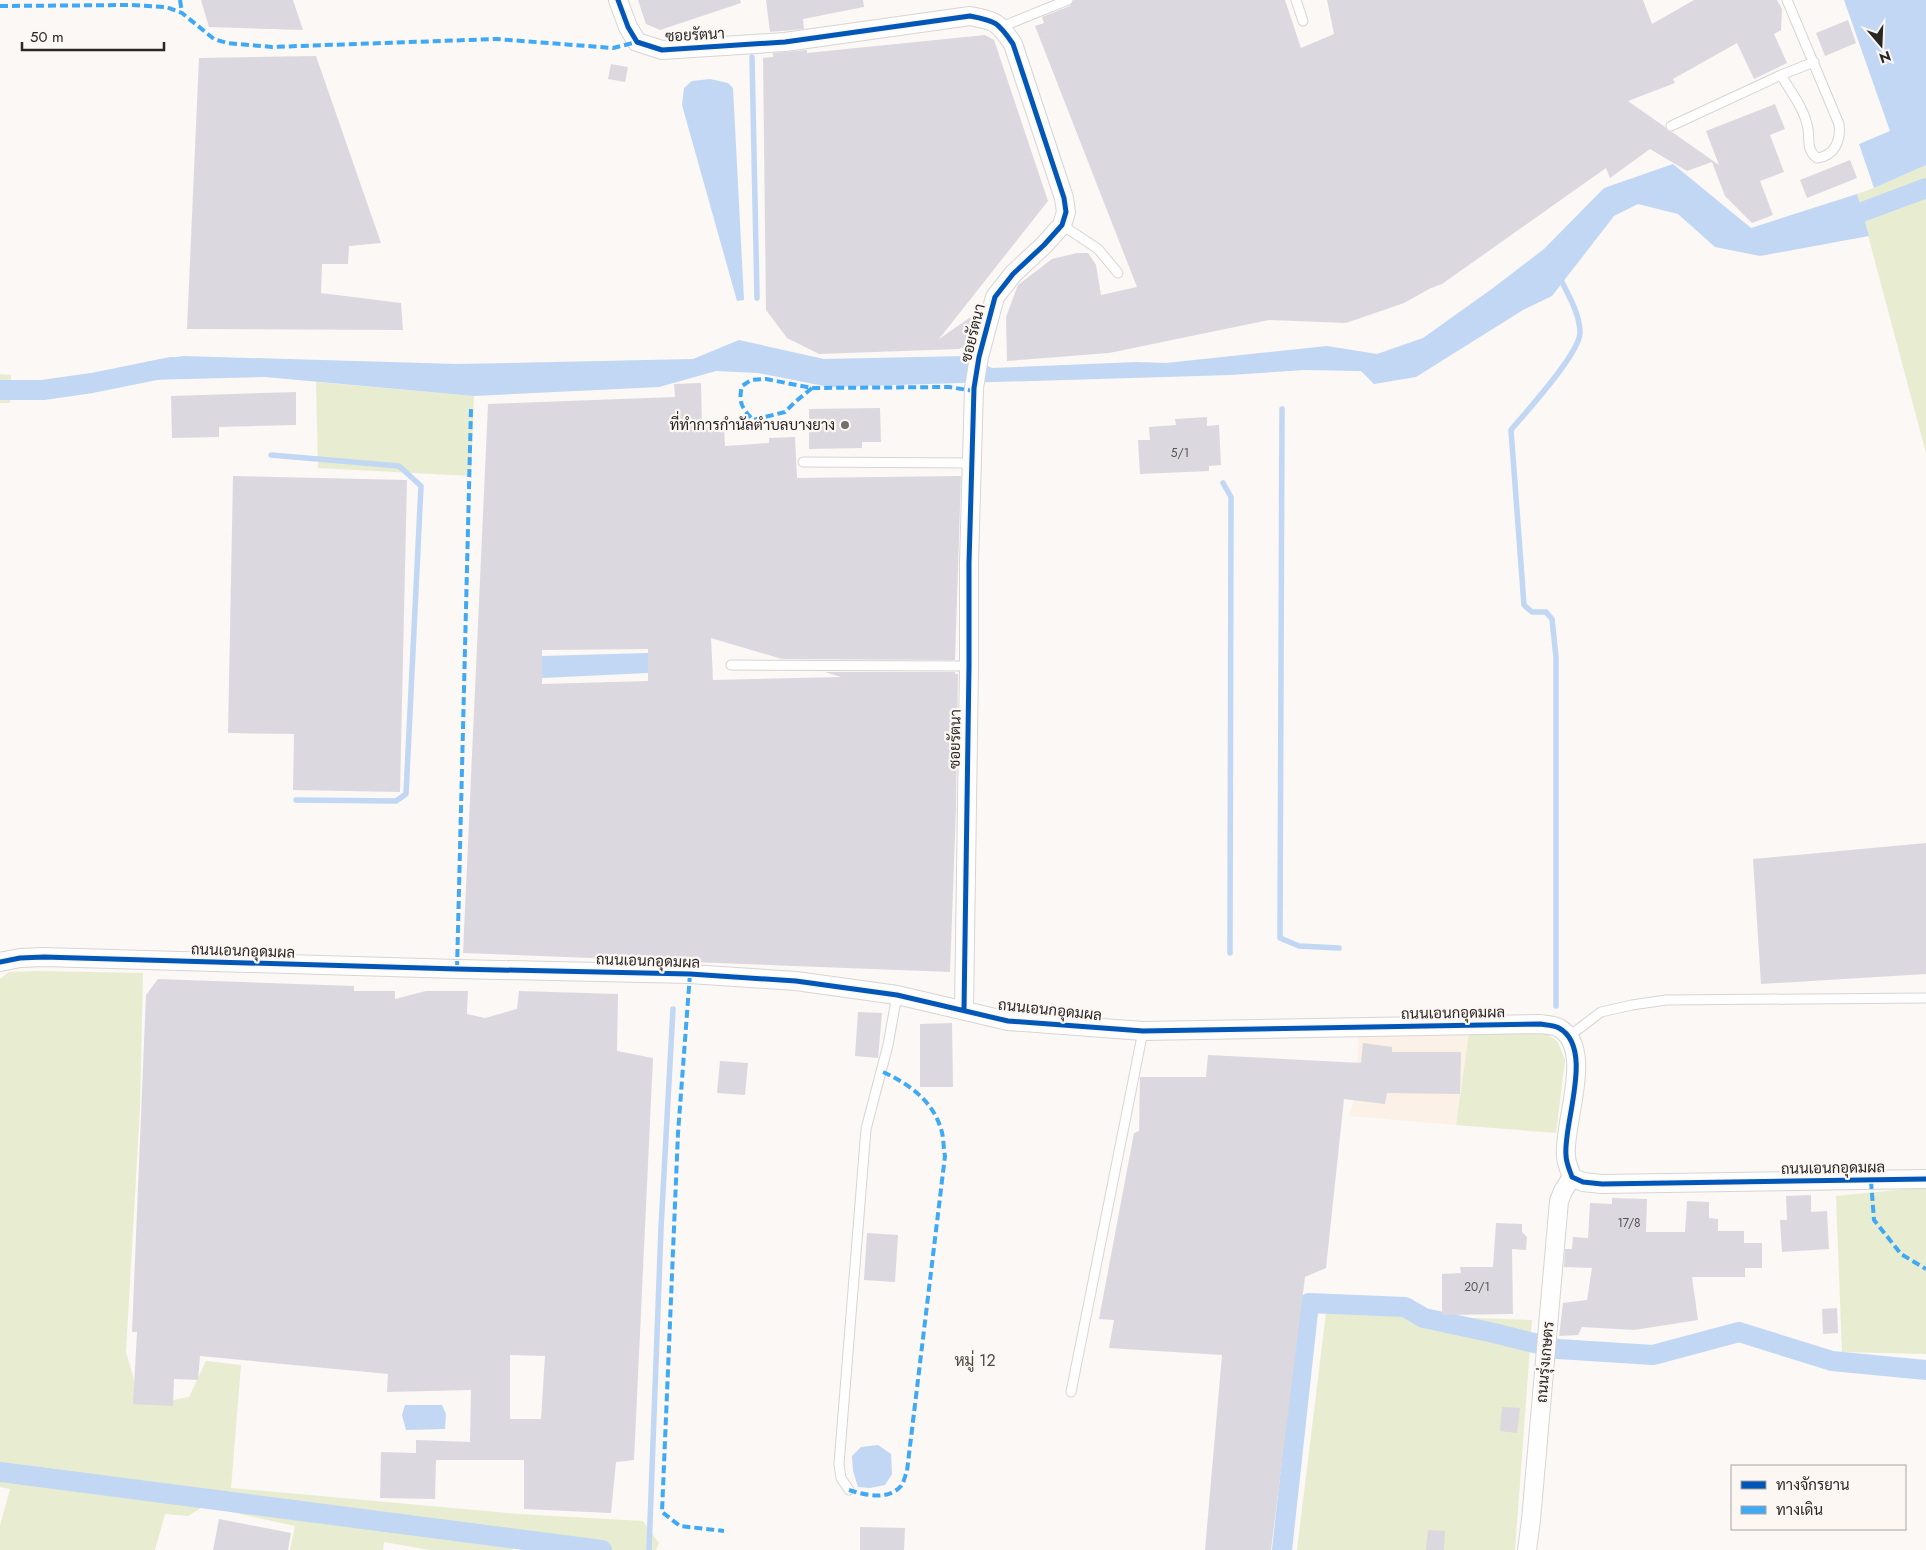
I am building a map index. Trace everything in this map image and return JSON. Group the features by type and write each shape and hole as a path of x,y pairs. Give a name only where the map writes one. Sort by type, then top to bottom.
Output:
{"street":[{"name":"ซอยรัตนา","path":"618,0 628,27 637,42 662,50 785,42 970,16 990,20 1001,27"},
{"path":"1001,27 1013,44 1064,198 1066,212 1062,225"},
{"name":"ซอยรัตนา","path":"964,1010 969,563 974,388 979,357 995,297 1013,274 1062,225"},
{"name":"ถนนเอนกอุดมผล","path":"0,962 20,958 44,957 690,974 796,982 897,995 1008,1021 1143,1031 1540,1024 1558,1027 1568,1037"},
{"path":"1568,1037 1575,1049 1576,1066 1566,1155 1572,1178"},
{"name":"ถนนเอนกอุดมผล","path":"1572,1178 1583,1182 1602,1184 1925,1179"},
{"name":"ถนนรุ่งเกษตร","path":"1527,1550 1559,1201 1572,1178"}],"lane":[{"path":"1001,27 1068,0"},
{"path":"1296,0 1303,21"},
{"path":"1781,75 1808,128 1808,145 1811,153 1817,158 1824,157 1835,148 1840,136 1839,124 1788,0"},
{"path":"1671,126 1781,75 1814,62"},
{"path":"1062,225 1098,249 1118,273"},
{"path":"803,462 972,463"},
{"path":"731,665 969,666"},
{"path":"849,1490 841,1478 839,1464 866,1129 888,1045 897,995"},
{"path":"1568,1037 1601,1012 1666,1000 1926,998"},
{"path":"1070,1392 1143,1031"}],"shaded area":[{"path":"1469,1033 1456,1125 1349,1116 1354,1099 1359,1037"}],"green space":[{"path":"1926,165 1926,453 1857,194"},
{"path":"0,374 11,375 10,403 0,403"},
{"path":"316,382 474,396 471,476 318,468"},
{"path":"9,972 143,973 140,1108 126,1352 140,1401 164,1402 189,1397 206,1361 241,1365 231,1488 518,1514 643,1521 659,1543 656,1550 530,1550 513,1548 513,1550 430,1550 384,1542 383,1550 290,1550 295,1526 204,1506 188,1516 165,1514 155,1550 0,1550 0,1526 10,1489 0,1487 0,979"},
{"path":"1544,1032 1558,1042 1565,1060 1556,1133 1456,1125 1469,1033"},
{"path":"1926,1187 1926,1354 1842,1352 1836,1196"},
{"path":"1326,1313 1532,1320 1515,1550 1297,1550"}],"water":[{"path":"1844,0 1926,0 1926,165 1874,188 1859,144 1890,131"},
{"path":"710,79 728,83 733,88 744,300 737,301 682,105 684,88 692,81"},
{"path":"1673,164 1751,228 1857,194 1869,236 1760,256 1715,247 1678,214 1638,204 1614,216 1552,296 1523,310 1416,377 1374,384 1361,371 1304,370 1230,375 829,387 758,373 716,371 659,387 474,396 265,377 146,380 145,362 183,356 457,364 693,359 739,340 824,359 967,356 992,368 1137,362 1166,363 1327,346 1377,354 1423,338 1493,288 1544,249 1604,188"},
{"path":"648,653 648,673 542,678 542,656"},
{"path":"405,1405 442,1405 446,1414 445,1429 406,1430 402,1415"},
{"path":"878,1445 891,1454 892,1474 885,1485 870,1488 858,1487 853,1471 852,1456 861,1447"}],"building":[{"path":"201,0 293,0 303,30 209,27"},
{"path":"638,0 740,0 741,3 660,30 646,24"},
{"path":"766,0 863,0 864,7 803,19 804,29 770,32"},
{"path":"1074,0 1285,0 1301,48 1334,34 1327,0 1643,0 1652,24 1694,0 1777,0 1782,9 1781,30 1774,34 1787,63 1754,79 1737,43 1673,79 1675,83 1628,101 1668,131 1719,165 1706,131 1775,104 1785,129 1770,135 1784,172 1760,181 1773,215 1752,223 1725,196 1712,162 1687,171 1650,149 1610,178 1606,168 1442,284 1404,303 1346,323 1269,320 1109,353 1007,361 1006,317 1018,285 1052,259 1077,253 1088,253 1096,265 1101,295 1137,287 1035,26 1044,23 1042,17 1070,6"},
{"path":"1848,20 1856,43 1825,56 1816,33"},
{"path":"985,35 994,40 1048,201 939,339 975,314 969,345 959,349 819,354 787,338 766,310 763,58 773,57 773,53 807,50 807,53"},
{"path":"316,56 381,243 349,246 348,264 322,264 321,293 401,303 403,330 187,329 199,58"},
{"path":"611,64 628,67 625,82 608,79"},
{"path":"1850,160 1857,178 1807,198 1800,180"},
{"path":"701,383 702,427 724,428 725,446 769,443 769,438 795,437 797,478 961,476 955,660 782,659 711,638 713,680 841,677 825,672 955,672 955,674 958,674 956,808 950,972 463,953 488,404 675,397 674,384","holes":["648,649 648,681 542,684 542,650"]},
{"path":"296,392 296,425 219,427 219,437 172,438 171,396"},
{"name":"ที่ทำการกำนัลตำบลบางยาง","path":"880,408 881,442 862,442 862,448 809,449 809,409"},
{"path":"1207,417 1207,426 1219,425 1221,465 1209,466 1209,471 1140,474 1138,440 1150,440 1149,427 1176,425 1175,419"},
{"path":"233,476 407,480 400,792 293,790 294,734 228,733"},
{"path":"1926,843 1926,974 1761,984 1753,859"},
{"path":"158,979 354,986 354,991 395,991 395,999 426,991 468,991 467,1014 485,1018 517,1009 519,991 618,994 617,1051 653,1058 634,1460 616,1462 611,1513 524,1509 524,1460 436,1460 435,1499 380,1498 381,1452 416,1453 416,1440 470,1442 471,1390 387,1392 388,1374 200,1356 198,1380 174,1379 173,1406 133,1404 137,1332 132,1332 146,995","holes":["510,1355 545,1356 541,1419 510,1419"]},
{"path":"858,1012 882,1013 878,1058 855,1056"},
{"path":"952,1023 953,1087 920,1087 920,1024"},
{"path":"1363,1043 1392,1047 1392,1052 1461,1052 1460,1094 1387,1093 1385,1104 1344,1099 1326,1268 1305,1277 1271,1550 1205,1550 1222,1355 1109,1348 1114,1320 1099,1319 1134,1133 1139,1131 1140,1077 1206,1077 1208,1055 1361,1063"},
{"path":"720,1061 748,1063 745,1095 717,1093"},
{"path":"1811,1195 1811,1212 1827,1211 1829,1249 1782,1252 1780,1220 1787,1220 1786,1196"},
{"path":"1612,1198 1647,1199 1646,1232 1685,1232 1687,1201 1709,1202 1709,1218 1718,1219 1718,1231 1744,1231 1744,1243 1762,1243 1762,1268 1745,1268 1745,1277 1692,1277 1698,1320 1634,1330 1582,1327 1578,1335 1559,1336 1563,1303 1587,1300 1592,1268 1564,1267 1565,1249 1572,1249 1573,1237 1588,1238 1590,1203 1612,1204"},
{"path":"1496,1223 1522,1224 1522,1232 1527,1237 1526,1250 1512,1249 1513,1314 1442,1315 1442,1274 1461,1273 1460,1267 1493,1267"},
{"path":"867,1233 898,1235 895,1282 864,1280"},
{"path":"1837,1308 1838,1333 1823,1334 1822,1309"},
{"path":"1502,1407 1520,1408 1517,1433 1500,1431"},
{"path":"219,1519 291,1533 288,1550 213,1550"},
{"path":"860,1527 905,1528 904,1550 860,1550"},
{"path":"1428,1530 1445,1531 1444,1550 1426,1550"}],"waterway":[{"path":"752,57 757,298"},
{"path":"1838,221 1926,188"},
{"path":"1556,1006 1556,657 1552,619 1546,612 1532,612 1524,605 1511,430 1562,368 1571,354 1580,333 1578,318 1559,276"},
{"path":"0,390 43,390 92,383 171,367"},
{"path":"1282,409 1280,938 1299,946 1339,948"},
{"path":"271,455 399,466 421,486 406,794 396,801 296,800"},
{"path":"1223,483 1231,497 1230,953"},
{"path":"649,1550 661,1228 673,1009"},
{"path":"1282,1550 1309,1303 1405,1307 1424,1318 1558,1349 1653,1355 1739,1332 1832,1361 1926,1370"},
{"path":"0,1472 602,1550"}],"marked path":[{"path":"180,0 182,13"},
{"path":"0,6 132,5 166,7 182,13 214,39 227,43 272,47 496,39 613,48 637,42"},
{"path":"812,388 785,412 753,420 744,408 740,397 742,386 751,380 766,379 812,388 949,387 974,391"},
{"path":"457,969 471,408"},
{"path":"690,974 678,1133 662,1512 680,1526 724,1531"},
{"path":"849,1490 869,1495 890,1494 901,1486 907,1471 945,1156 942,1132 937,1118 925,1101 909,1087 881,1071"},
{"path":"1871,1181 1874,1220 1901,1254 1926,1269"}],"cycle path":[{"path":"618,0 628,27 637,42 662,50 785,42 970,16 986,19 996,24 1004,31 1013,44 1064,198 1066,212 1062,225 1013,274 995,297 979,357 974,388 969,563 964,1010"},
{"path":"0,962 20,958 44,957 690,974 796,981 897,995 1008,1021 1143,1031 1540,1024 1559,1028 1570,1038 1575,1052 1575,1087 1566,1141 1566,1158 1572,1177 1583,1182 1602,1184 1926,1179"}],"place":[{"name":"ที่ทำการกำนัลตำบลบางยาง","path":"845,425"}],"district":[{"name":"หมู่ 12","path":"975,1360"}]}
